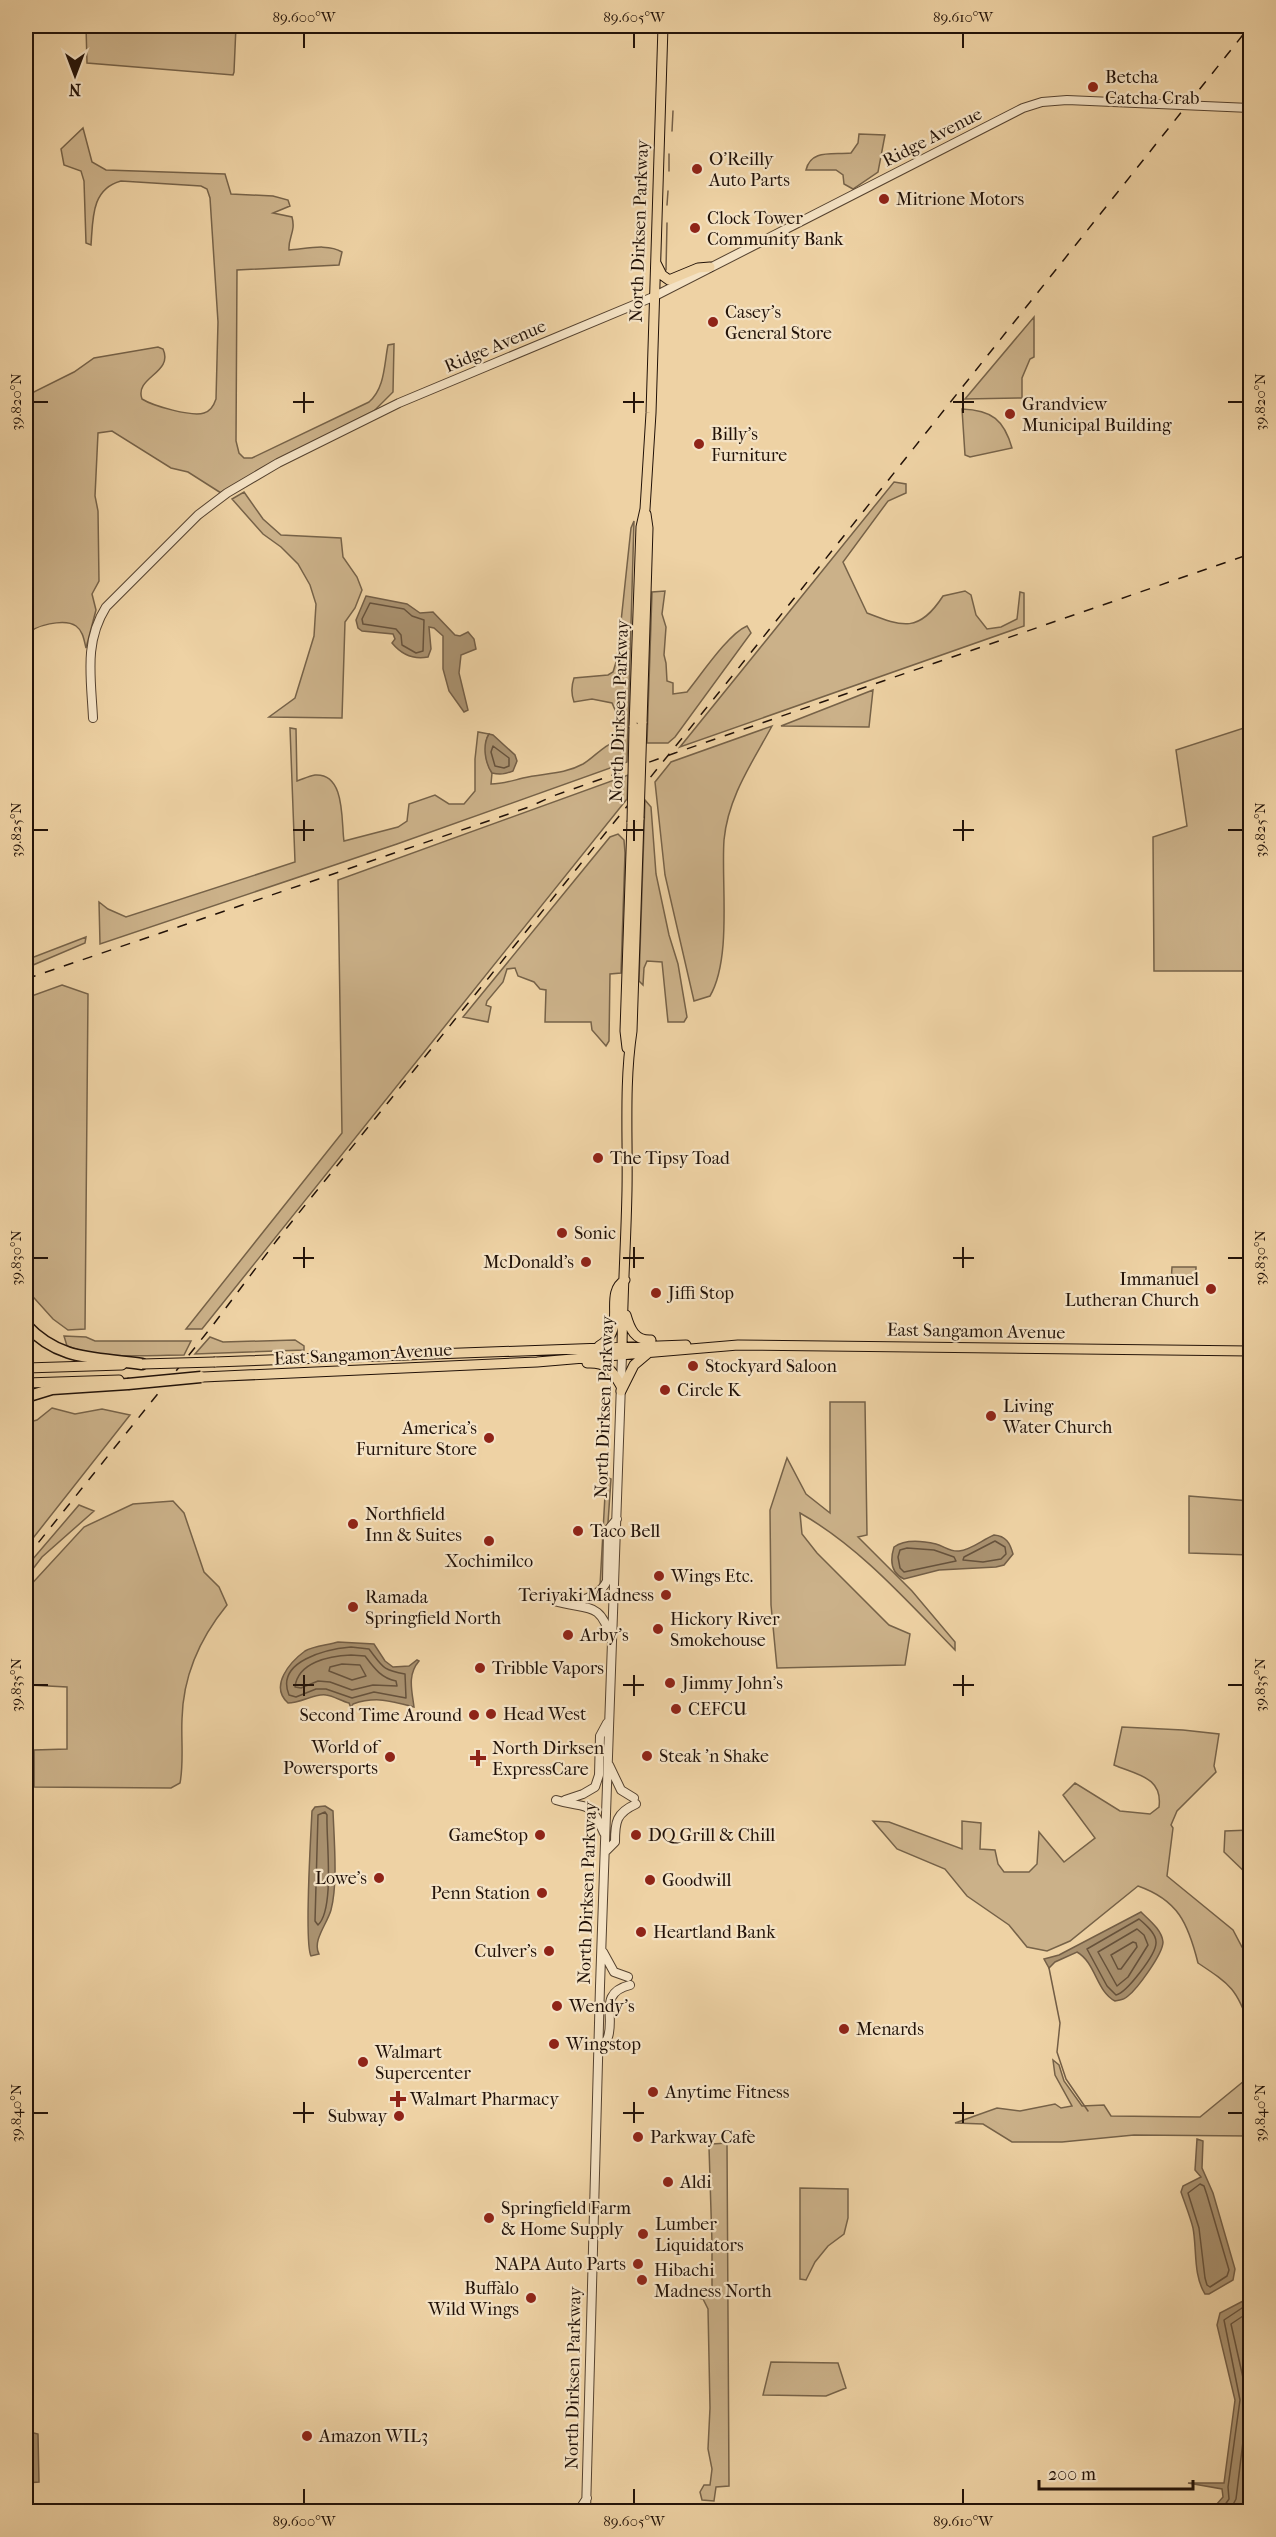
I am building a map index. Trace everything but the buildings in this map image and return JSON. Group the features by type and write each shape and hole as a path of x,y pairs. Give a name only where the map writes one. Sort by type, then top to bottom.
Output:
{"highway":[{"path":"26,1325 40,1340 67,1353 142,1364"},
{"path":"26,1397 52,1389 202,1377"}],"main road":[{"name":"North Dirksen Parkway","path":"622,1351 628,1059 632,1031 635,820 648,528 645,509 651,413 663,26"},
{"path":"655,261 660,273 669,280 698,268 710,267"},
{"path":"597,1347 608,1340 614,1330 616,1290 625,1280"},
{"path":"624,1309 629,1328 641,1340 673,1339 682,1344"},
{"name":"East Sangamon Avenue","path":"202,1377 537,1362 682,1344 702,1347"},
{"name":"East Sangamon Avenue","path":"26,1368 597,1347 647,1354 702,1347 801,1345 1251,1351"},
{"path":"621,1388 634,1365 647,1354"},
{"path":"537,1362 556,1365 601,1363 611,1370 621,1388"},
{"path":"26,1383 129,1382"}],"street":[{"name":"Ridge Avenue","path":"93,717 91,648 97,621 106,606 216,500 278,463 399,403 513,353 653,297 1029,106 1049,101 1067,100 1251,108"},
{"name":"North Dirksen Parkway","path":"586,2511 605,1837 622,1351"},
{"path":"580,1601 596,1595 607,1581 608,1530 617,1519"},
{"path":"554,1601 589,1606 598,1611 607,1625 613,1648"},
{"path":"565,1800 583,1794 595,1786 599,1774 600,1736 609,1719"},
{"path":"605,1852 615,1842 618,1816 635,1801 621,1790 608,1761"},
{"path":"556,1800 587,1806 597,1816 605,1837"},
{"path":"600,2049 608,2038 610,2001 615,1991 629,1981 614,1972 602,1948"},
{"path":"578,2511 587,2498"}],"shaded area":[{"path":"86,26 236,26 234,72 233,75 87,63"},
{"path":"83,128 92,162 106,170 225,174 231,194 273,196 288,200 290,206 273,213 292,217 293,227 289,250 323,247 342,252 339,265 237,270 236,441 239,453 244,458 252,458 369,402 381,383 388,345 394,344 393,392 374,411 262,468 221,493 188,472 171,468 112,431 98,433 95,496 98,511 99,581 92,594 96,610 86,648 80,630 71,624 57,623 42,626 26,636 26,389 34,392 74,372 94,358 158,347 163,349 165,357 163,364 143,385 142,399 173,410 204,413 209,411 216,399 218,322 210,198 207,189 201,186 121,181 111,185 99,198 93,215 91,245 86,243 84,181 81,171 64,165 61,149"},
{"path":"859,134 885,135 878,172 853,189 844,184 843,175 836,170 806,170 812,159 817,156 851,153 858,143"},
{"path":"1034,317 1034,357 1030,359 1022,378 1022,398 965,399"},
{"path":"962,409 989,414 995,418 1005,430 1012,448 970,457 965,455"},
{"path":"894,482 906,484 906,493 888,501 843,562 867,613 901,624 910,624 926,616 943,596 965,591 971,595 976,615 987,629 1001,627 1017,619 1020,592 1024,593 1024,626 680,747"},
{"path":"244,492 263,519 281,535 341,538 343,557 357,577 362,590 355,608 345,622 342,718 269,717 295,698 314,636 316,604 310,585 298,564 281,547 263,534 232,499"},
{"path":"634,521 627,762 397,844 100,944 99,902 126,917 295,862 290,728 296,729 297,781 315,775 325,776 332,782 340,800 344,841 398,827 407,821 409,804 435,795 449,804 464,804 475,791 478,732 489,734 486,748 492,773 491,784 576,768 608,745 618,741 616,712 612,703 592,699 574,702 572,687 574,678 608,675 613,672 617,659 631,528"},
{"path":"665,591 662,614 666,627 664,655 667,681 673,683 673,694 687,692 723,646 740,630 747,626 751,633 675,737 668,743 647,743 652,592"},
{"path":"873,690 869,727 781,726"},
{"path":"772,726 742,781 730,809 723,857 724,920 721,962 710,996 694,1001 665,875 655,782 671,762"},
{"path":"1250,726 1250,971 1154,971 1153,837 1187,826 1176,750"},
{"path":"628,775 627,799 202,1329 186,1329 342,1133 338,880"},
{"path":"645,800 651,807 656,874 669,935 678,964 687,1017 684,1022 668,1022 662,962 647,961 644,968 643,985 639,981"},
{"path":"618,834 624,840 625,853 621,973 610,974 609,1041 606,1046 592,1030 591,1022 545,1022 546,990 518,976 515,968 507,969 503,982 487,1001 486,1005 491,1007 488,1022 463,1017 610,837"},
{"path":"86,937 85,943 26,968 26,960"},
{"path":"62,985 88,994 85,1329 68,1330 53,1319 26,1289 26,998"},
{"path":"1172,1267 1196,1267 1196,1283 1171,1283"},
{"path":"64,1336 86,1337 95,1341 191,1341 184,1355 125,1356 95,1353 67,1346"},
{"path":"210,1337 223,1342 295,1340 304,1346 304,1350 195,1354"},
{"path":"830,1402 865,1402 867,1535 858,1537 912,1591 955,1642 955,1650 863,1558 800,1513 802,1534 817,1553 889,1625 910,1634 905,1665 777,1668 771,1605 770,1510 787,1458 806,1494 830,1513"},
{"path":"52,1408 75,1414 102,1409 130,1415 26,1547 26,1423 37,1420"},
{"path":"606,1477 611,1479 604,1581 600,1586"},
{"path":"1189,1496 1250,1501 1250,1555 1189,1553"},
{"path":"173,1501 184,1513 204,1572 219,1587 227,1605 201,1644 186,1687 183,1703 180,1783 171,1788 34,1787 34,1750 67,1749 67,1687 29,1685 26,1679 26,1590 84,1527 133,1504"},
{"path":"79,1505 94,1511 42,1557 26,1578 26,1567"},
{"path":"1122,1727 1219,1734 1214,1766 1216,1772 1177,1811 1171,1825 1173,1828 1167,1876 1233,1930 1242,1947 1250,1955 1250,2027 1232,1989 1198,1963 1185,1925 1172,1906 1163,1898 1138,1886 1070,1941 1047,1951 1027,1947 1009,1925 967,1896 945,1869 897,1849 873,1821 889,1822 962,1849 962,1821 981,1823 980,1849 995,1850 998,1864 1004,1872 1029,1872 1037,1864 1039,1832 1064,1862 1095,1838 1063,1795 1075,1783 1120,1811 1150,1814 1159,1807 1157,1789 1153,1783 1147,1778 1114,1765"},
{"path":"1250,1830 1250,1877 1224,1852 1225,1831"},
{"path":"1053,2060 1059,2065 1064,2081 1082,2106 1104,2105 1111,2116 1200,2117 1250,2076 1250,2136 1134,2135 1062,2142 1012,2142 983,2124 955,2123 997,2108 1020,2111 1055,2104 1061,2108 1072,2106 1055,2075"},
{"path":"727,2143 729,2486 716,2487 714,2501 702,2500 700,2492 704,2485 710,2485 712,2469 708,2449 710,2408 708,2309 703,2299 692,2297 693,2295 712,2294 709,2147 712,2144"},
{"path":"800,2188 848,2189 848,2218 844,2234 828,2246 815,2262 806,2280 800,2279"},
{"path":"771,2362 838,2363 846,2388 826,2396 763,2395"}],"water":[{"path":"366,596 407,604 420,613 433,612 455,635 460,636 468,632 474,639 476,649 461,655 459,673 468,710 464,712 449,691 443,669 443,636 434,628 429,627 431,649 428,657 417,658 400,651 392,643 395,639 393,634 362,631 358,628 356,620"},
{"path":"489,734 515,755 517,761 513,771 502,774 492,773 485,754"},
{"path":"994,1535 1009,1543 1012,1550 1013,1554 1004,1565 939,1570 904,1579 894,1570 892,1557 894,1547 898,1544 914,1541 926,1542 959,1551"},
{"path":"338,1642 374,1644 385,1661 393,1667 409,1666 419,1661 412,1677 414,1707 377,1700 353,1704 351,1708 349,1703 332,1696 322,1695 288,1703 283,1696 281,1682 293,1661 305,1651"},
{"path":"325,1806 333,1811 335,1861 333,1899 331,1910 317,1944 319,1954 311,1956 308,1910 312,1811 315,1807"},
{"path":"1141,1912 1158,1929 1163,1942 1162,1947 1149,1971 1132,1992 1123,1999 1115,2001 1104,1991 1088,1963 1077,1952 1055,1962 1049,1968 1044,1959 1059,1955"},
{"path":"1197,2139 1203,2141 1202,2168 1213,2193 1235,2269 1233,2280 1209,2294 1205,2294 1201,2287 1193,2228 1181,2192 1183,2186 1201,2177 1195,2170"},
{"path":"1245,2300 1250,2305 1250,2511 1215,2511 1216,2505 1223,2497 1222,2489 1188,2483 1224,2483 1235,2400 1217,2325 1220,2313"},
{"path":"26,2431 38,2434 39,2482 26,2483"}],"waterway":[{"path":"672,131 673,111"},
{"path":"669,154 669,171"},
{"path":"667,205 668,191"},
{"path":"666,270 667,223"},
{"path":"194,524 204,515"},
{"path":"1049,1968 1060,2023 1057,2052 1066,2079 1088,2111"}],"railway":[{"path":"26,1558 213,1325 277,1240 737,670 1250,26"},
{"path":"26,979 529,807 553,796 675,753 1250,554"}],"place":[{"name":"Betcha Catcha Crab","path":"1093,87"},
{"name":"O'Reilly Auto Parts","path":"697,169"},
{"name":"Mitrione Motors","path":"884,199"},
{"name":"Clock Tower Community Bank","path":"695,228"},
{"name":"Casey's General Store","path":"713,322"},
{"name":"Grandview Municipal Building","path":"1010,414"},
{"name":"Billy's Furniture","path":"699,444"},
{"name":"The Tipsy Toad","path":"598,1158"},
{"name":"Sonic","path":"562,1233"},
{"name":"McDonald's","path":"586,1262"},
{"name":"Immanuel Lutheran Church","path":"1211,1289"},
{"name":"Jiffi Stop","path":"656,1293"},
{"name":"Stockyard Saloon","path":"693,1366"},
{"name":"Circle K","path":"665,1390"},
{"name":"Living Water Church","path":"991,1416"},
{"name":"America's Furniture Store","path":"489,1438"},
{"name":"Northfield Inn & Suites","path":"353,1524"},
{"name":"Taco Bell","path":"578,1531"},
{"name":"Xochimilco","path":"489,1541"},
{"name":"Wings Etc.","path":"659,1576"},
{"name":"Teriyaki Madness","path":"666,1595"},
{"name":"Ramada Springfield North","path":"353,1607"},
{"name":"Hickory River Smokehouse","path":"658,1629"},
{"name":"Arby's","path":"568,1635"},
{"name":"Tribble Vapors","path":"480,1668"},
{"name":"Jimmy John's","path":"670,1683"},
{"name":"CEFCU","path":"676,1709"},
{"name":"Head West","path":"491,1714"},
{"name":"Second Time Around","path":"474,1715"},
{"name":"Steak 'n Shake","path":"647,1756"},
{"name":"World of Powersports","path":"390,1757"},
{"name":"North Dirksen ExpressCare","path":"478,1758"},
{"name":"GameStop","path":"540,1835"},
{"name":"DQ Grill & Chill","path":"636,1835"},
{"name":"Lowe's","path":"379,1878"},
{"name":"Goodwill","path":"650,1880"},
{"name":"Penn Station","path":"542,1893"},
{"name":"Heartland Bank","path":"641,1932"},
{"name":"Culver's","path":"549,1951"},
{"name":"Wendy's","path":"557,2006"},
{"name":"Menards","path":"844,2029"},
{"name":"Wingstop","path":"554,2044"},
{"name":"Walmart Supercenter","path":"363,2062"},
{"name":"Anytime Fitness","path":"653,2092"},
{"name":"Walmart Pharmacy","path":"398,2099"},
{"name":"Subway","path":"399,2116"},
{"name":"Parkway Cafe","path":"638,2137"},
{"name":"Aldi","path":"668,2182"},
{"name":"Springfield Farm & Home Supply","path":"489,2218"},
{"name":"Lumber Liquidators","path":"643,2234"},
{"name":"NAPA Auto Parts","path":"638,2264"},
{"name":"Hibachi Madness North","path":"642,2280"},
{"name":"Buffalo Wild Wings","path":"531,2298"},
{"name":"Amazon WIL3","path":"307,2436"}]}
